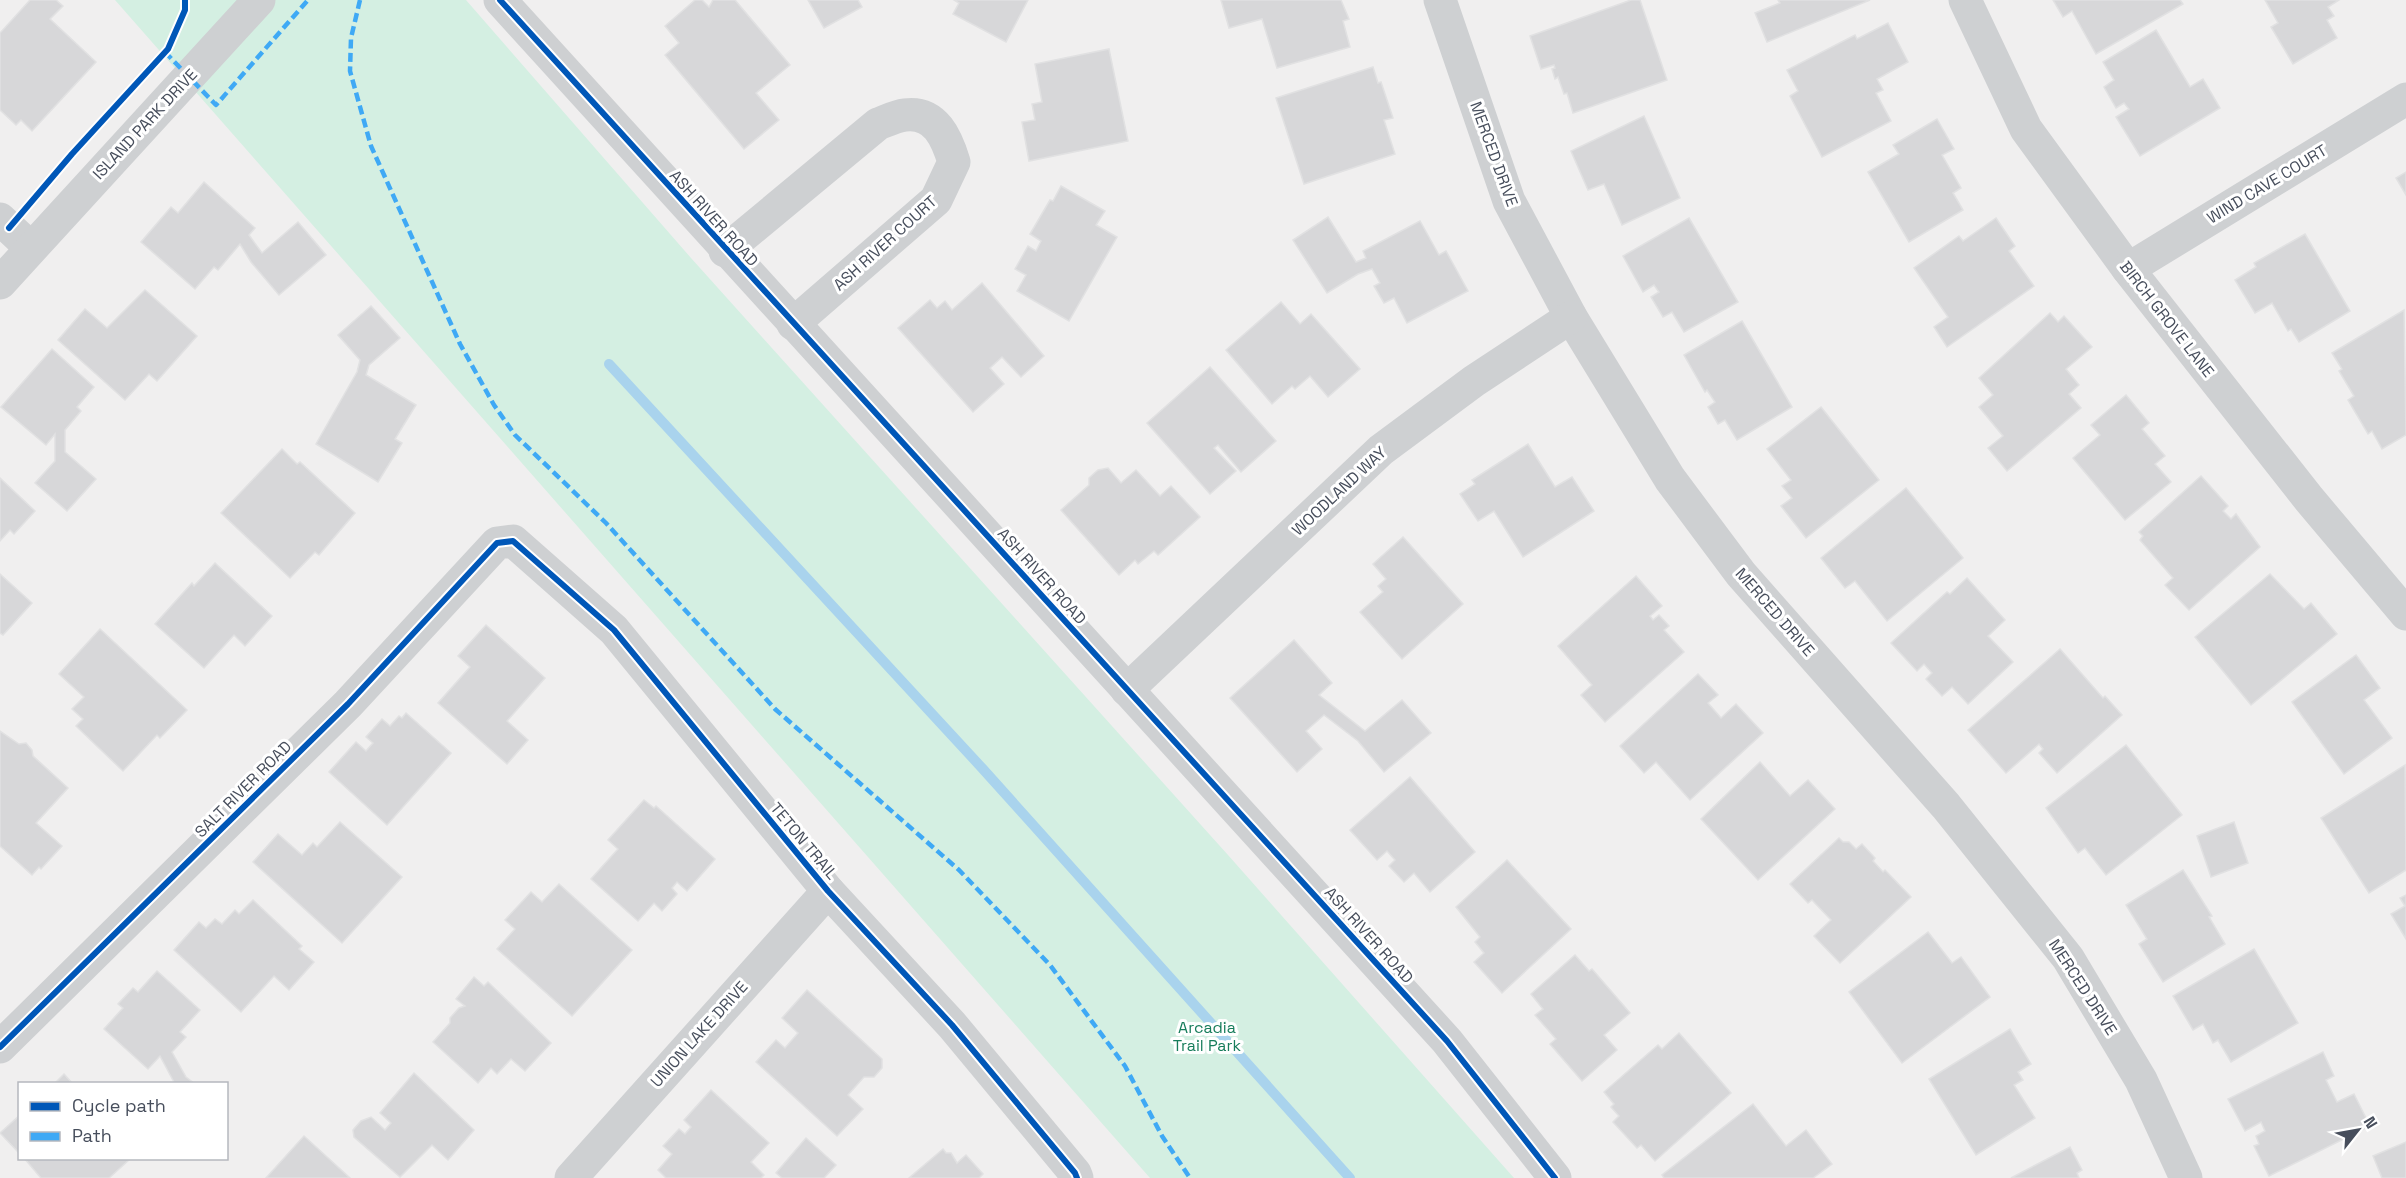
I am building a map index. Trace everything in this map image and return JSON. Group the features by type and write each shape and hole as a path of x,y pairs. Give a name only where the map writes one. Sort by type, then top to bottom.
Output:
{"street":[{"name":"ISLAND PARK DRIVE","path":"0,283 259,0"},
{"name":"ASH RIVER ROAD","path":"500,0 725,251 1447,1041 1555,1178"},
{"name":"MERCED DRIVE","path":"1440,0 1509,201 1571,317 1670,479 1741,574 1946,806 2068,958 2141,1080 2186,1178"},
{"name":"BIRCH GROVE LANE","path":"1965,0 2026,129 2128,269 2309,500 2406,614"},
{"name":"WIND CAVE COURT","path":"2128,269 2406,99"},
{"name":"ASH RIVER COURT","path":"725,251 878,124 905,114 926,118 945,133 954,162 936,200 793,324"},
{"path":"0,219 31,248"},
{"name":"WOODLAND WAY","path":"1127,690 1381,450 1474,381 1571,317"},
{"name":"TETON TRAIL","path":"497,543 513,541 614,630 828,891 952,1025 1077,1178"},
{"name":"SALT RIVER ROAD","path":"0,1047 348,704 497,543"},
{"name":"UNION LAKE DRIVE","path":"571,1178 828,891"}],"green space":[{"name":"Arcadia Trail Park","path":"115,0 466,0 691,258 1228,855 1514,1178 1150,1178"}],"building":[{"path":"30,0 56,0 63,6 50,19 96,62 32,131 21,120 16,125 0,110 0,33"},
{"path":"695,0 702,0 709,7 713,0 735,0 790,65 756,93 779,120 744,149 665,55 679,43 665,26"},
{"path":"808,0 858,0 862,7 824,28"},
{"path":"954,0 1028,0 1006,42 953,14 959,3"},
{"path":"1221,0 1341,0 1349,19 1343,21 1350,47 1277,68 1262,19 1229,28"},
{"path":"1631,0 1640,0 1667,80 1573,113 1567,93 1564,94 1558,77 1555,79 1552,69 1555,68 1554,65 1541,69 1530,36"},
{"path":"1778,0 1870,0 1767,42 1755,13 1780,3"},
{"path":"2053,0 2180,0 2183,4 2096,54 2072,11 2063,17"},
{"path":"2265,0 2339,0 2328,7 2334,16 2327,20 2337,38 2293,64 2271,27 2278,23"},
{"path":"1888,23 1908,62 1877,79 1883,90 1876,93 1891,121 1822,157 1790,96 1798,91 1787,70 1855,35 1857,39"},
{"path":"2156,30 2190,87 2203,79 2220,108 2140,156 2116,117 2129,109 2124,103 2116,108 2104,87 2114,80 2103,62"},
{"path":"1109,49 1128,141 1029,161 1022,122 1035,120 1032,104 1042,102 1035,64"},
{"path":"1373,67 1378,83 1381,82 1393,118 1384,120 1395,154 1304,184 1276,98"},
{"path":"1644,116 1680,198 1622,225 1604,184 1588,190 1571,151"},
{"path":"1937,119 1954,149 1942,155 1961,188 1953,193 1963,210 1909,242 1868,172 1899,154 1893,145"},
{"path":"2406,172 2406,195 2396,178"},
{"path":"204,182 255,228 249,235 262,253 298,222 326,255 279,295 251,262 240,244 218,270 214,267 195,289 141,242 171,207 178,213"},
{"path":"1061,186 1105,211 1096,225 1117,237 1069,321 1017,291 1026,275 1015,269 1028,246 1036,251 1041,241 1030,234"},
{"path":"1328,217 1356,262 1366,258 1363,251 1420,221 1439,255 1446,251 1468,291 1407,323 1394,298 1384,303 1374,286 1380,283 1372,269 1358,274 1327,293 1293,240"},
{"path":"1689,218 1738,302 1684,332 1672,312 1663,317 1651,297 1659,292 1654,285 1643,292 1623,256"},
{"path":"1996,218 2015,246 2009,251 2034,286 1947,347 1934,327 1948,317 1914,268 1959,236 1963,241"},
{"path":"2305,234 2350,311 2299,342 2291,329 2288,331 2272,303 2255,313 2235,280 2256,267 2254,263"},
{"path":"982,283 1044,356 1021,377 1002,357 990,368 1004,384 973,412 898,328 930,300 937,308 945,301 952,310"},
{"path":"145,290 197,336 157,381 149,374 125,400 58,340 85,309 107,328"},
{"path":"1281,302 1300,324 1311,314 1360,369 1328,397 1310,376 1295,389 1292,386 1272,404 1226,350"},
{"path":"371,306 400,338 369,365 366,375 416,405 395,439 402,443 378,482 316,444 357,372 360,360 338,335"},
{"path":"2404,310 2406,435 2382,449 2372,431 2368,434 2348,400 2354,396 2339,371 2342,369 2332,353"},
{"path":"2050,313 2058,322 2064,316 2092,347 2066,369 2079,385 2069,394 2081,408 2007,471 1988,448 2003,436 1979,407 1993,395 1979,378"},
{"path":"1742,321 1792,407 1737,440 1725,420 1718,424 1708,407 1715,402 1707,390 1705,392 1684,355"},
{"path":"52,349 94,387 77,407 81,411 65,430 65,452 96,479 67,511 35,483 55,461 55,434 46,445 1,407"},
{"path":"1210,367 1276,441 1241,472 1218,445 1214,448 1236,471 1210,494 1147,423"},
{"path":"2126,395 2149,423 2142,429 2165,456 2155,464 2171,482 2125,520 2073,458 2100,435 2091,425"},
{"path":"1821,407 1879,480 1806,538 1781,506 1792,498 1782,486 1791,480 1767,449"},
{"path":"1528,444 1555,487 1572,477 1594,511 1523,557 1494,511 1478,521 1460,494 1475,484 1472,480"},
{"path":"282,449 297,464 300,462 355,513 319,555 315,552 290,578 221,513"},
{"path":"1108,468 1121,483 1136,470 1160,496 1171,486 1200,517 1158,555 1154,551 1138,564 1135,560 1119,575 1061,510 1089,485 1089,478 1098,470"},
{"path":"2201,476 2228,506 2223,511 2231,519 2236,514 2260,547 2189,610 2165,585 2173,578 2140,540 2143,536 2139,532"},
{"path":"0,478 35,511 14,534 10,530 0,541"},
{"path":"1906,488 1963,558 1887,621 1855,581 1845,588 1821,558"},
{"path":"1403,537 1463,604 1402,659 1360,612 1383,592 1378,586 1386,579 1373,564"},
{"path":"215,563 272,616 245,646 234,635 204,668 155,624 192,583 194,586"},
{"path":"0,574 32,603 3,635 0,633"},
{"path":"2270,574 2304,609 2311,603 2337,634 2251,705 2195,637"},
{"path":"1636,576 1662,606 1650,616 1653,620 1659,615 1669,626 1664,630 1684,652 1605,722 1581,695 1592,685 1558,646"},
{"path":"1967,578 2005,620 1988,636 2013,662 1968,704 1952,687 1942,696 1926,679 1932,673 1924,664 1917,671 1891,643 1947,592 1950,594"},
{"path":"486,625 545,678 507,721 528,740 507,764 438,703 470,667 458,656"},
{"path":"100,629 187,710 160,738 157,735 123,771 76,726 83,719 72,709 84,697 59,674"},
{"path":"1294,640 1332,683 1319,695 1365,731 1402,700 1431,733 1384,772 1358,741 1324,715 1306,731 1322,749 1297,772 1230,698"},
{"path":"2060,649 2103,698 2105,696 2122,715 2057,773 2039,753 2043,749 2039,744 2006,773 1968,730"},
{"path":"2356,655 2380,688 2364,700 2392,738 2344,774 2292,702"},
{"path":"1698,674 1718,695 1708,703 1721,718 1736,704 1763,733 1690,800 1656,762 1644,773 1620,746"},
{"path":"406,713 451,753 387,825 329,772 356,742 366,751 373,743 366,737 382,719 390,726 399,716 402,718"},
{"path":"0,731 19,744 26,743 32,750 33,756 68,788 36,823 62,846 41,869 39,867 32,875 0,846"},
{"path":"2126,745 2182,815 2106,875 2085,848 2078,853 2046,808"},
{"path":"1760,762 1790,796 1808,780 1835,809 1758,880 1701,819"},
{"path":"2405,765 2406,870 2369,893 2321,818"},
{"path":"1410,777 1475,852 1430,892 1414,873 1404,882 1389,866 1395,860 1387,851 1377,860 1350,830"},
{"path":"644,800 654,808 656,806 715,859 687,891 677,882 672,888 677,894 662,911 654,903 638,921 591,879 618,849 608,840"},
{"path":"340,822 402,877 342,943 253,862 278,834 302,855 313,843 317,847"},
{"path":"2234,822 2248,863 2211,877 2197,836"},
{"path":"1839,838 1843,842 1849,842 1856,849 1862,844 1875,858 1873,861 1883,872 1885,870 1911,897 1840,963 1814,936 1831,920 1812,900 1808,903 1790,884"},
{"path":"1507,860 1571,929 1502,993 1474,962 1484,953 1475,942 1480,937 1456,907"},
{"path":"2183,870 2212,916 2209,917 2225,944 2163,982 2139,944 2147,939 2126,905"},
{"path":"559,884 632,950 572,1016 497,949 515,929 505,920 531,892 542,902"},
{"path":"2406,895 2406,939 2391,914 2405,906 2400,898"},
{"path":"253,900 302,946 299,949 314,962 289,990 274,976 241,1012 174,950 199,922 206,928 215,919 222,924 235,910 239,914"},
{"path":"1928,932 1952,963 1961,957 1990,997 1902,1063 1849,992"},
{"path":"2254,949 2298,1023 2231,1062 2218,1040 2213,1043 2203,1024 2193,1030 2173,996"},
{"path":"1575,955 1589,971 1592,969 1630,1013 1604,1035 1617,1050 1582,1081 1550,1044 1556,1039 1535,1015 1543,1009 1531,994"},
{"path":"157,971 200,1010 180,1032 186,1037 172,1052 186,1077 192,1082 174,1082 160,1056 148,1069 104,1029 123,1008 118,1004 133,988 138,992"},
{"path":"474,977 484,986 488,982 551,1043 525,1071 511,1059 497,1074 491,1068 478,1083 433,1042 450,1023 450,1018 459,1008 465,1006 456,999"},
{"path":"807,990 882,1059 882,1068 874,1077 864,1077 848,1095 863,1109 837,1136 756,1062 776,1040 785,1048 798,1033 782,1018"},
{"path":"2010,1029 2031,1064 2018,1072 2023,1080 2014,1085 2035,1118 1976,1155 1929,1079"},
{"path":"1679,1033 1731,1093 1655,1161 1641,1145 1637,1148 1613,1122 1619,1116 1611,1107 1614,1104 1604,1092 1658,1045 1662,1049"},
{"path":"2323,1052 2334,1076 2326,1080 2337,1102 2354,1094 2370,1126 2269,1176 2254,1146 2259,1144 2256,1136 2265,1131 2261,1122 2245,1131 2228,1099"},
{"path":"414,1073 474,1130 448,1160 432,1145 400,1177 354,1137 353,1130 361,1121 371,1117 385,1130 391,1123 380,1113"},
{"path":"64,1074 71,1082 56,1082"},
{"path":"711,1090 769,1143 751,1162 764,1175 761,1178 666,1178 658,1170 672,1154 663,1146 679,1129 685,1134 691,1127 684,1120"},
{"path":"1753,1104 1786,1146 1806,1130 1832,1164 1813,1178 1664,1178 1662,1175"},
{"path":"18,1117 18,1152 0,1133"},
{"path":"304,1136 350,1178 266,1178"},
{"path":"806,1138 836,1165 824,1178 782,1178 776,1173"},
{"path":"2406,1142 2406,1178 2382,1178 2373,1156"},
{"path":"2070,1147 2082,1170 2077,1173 2079,1178 2011,1178"},
{"path":"943,1149 946,1153 951,1153 957,1163 966,1155 983,1174 979,1178 909,1178"},
{"path":"26,1160 129,1160 109,1178 41,1178"}],"waterway":[{"path":"609,364 982,768 1350,1178"}],"marked path":[{"path":"165,52 216,105 308,0"},
{"path":"360,0 351,38 350,71 371,146 460,344 494,405 515,435 606,523 775,709 959,870 1050,965 1125,1066 1162,1136 1190,1178"}],"cycle path":[{"path":"9,228 72,154 168,49 185,10 185,0"},
{"path":"500,0 1447,1041 1555,1178"},
{"path":"0,1047 348,704 497,543 513,541 614,630 828,891 952,1025 1077,1178"}]}
